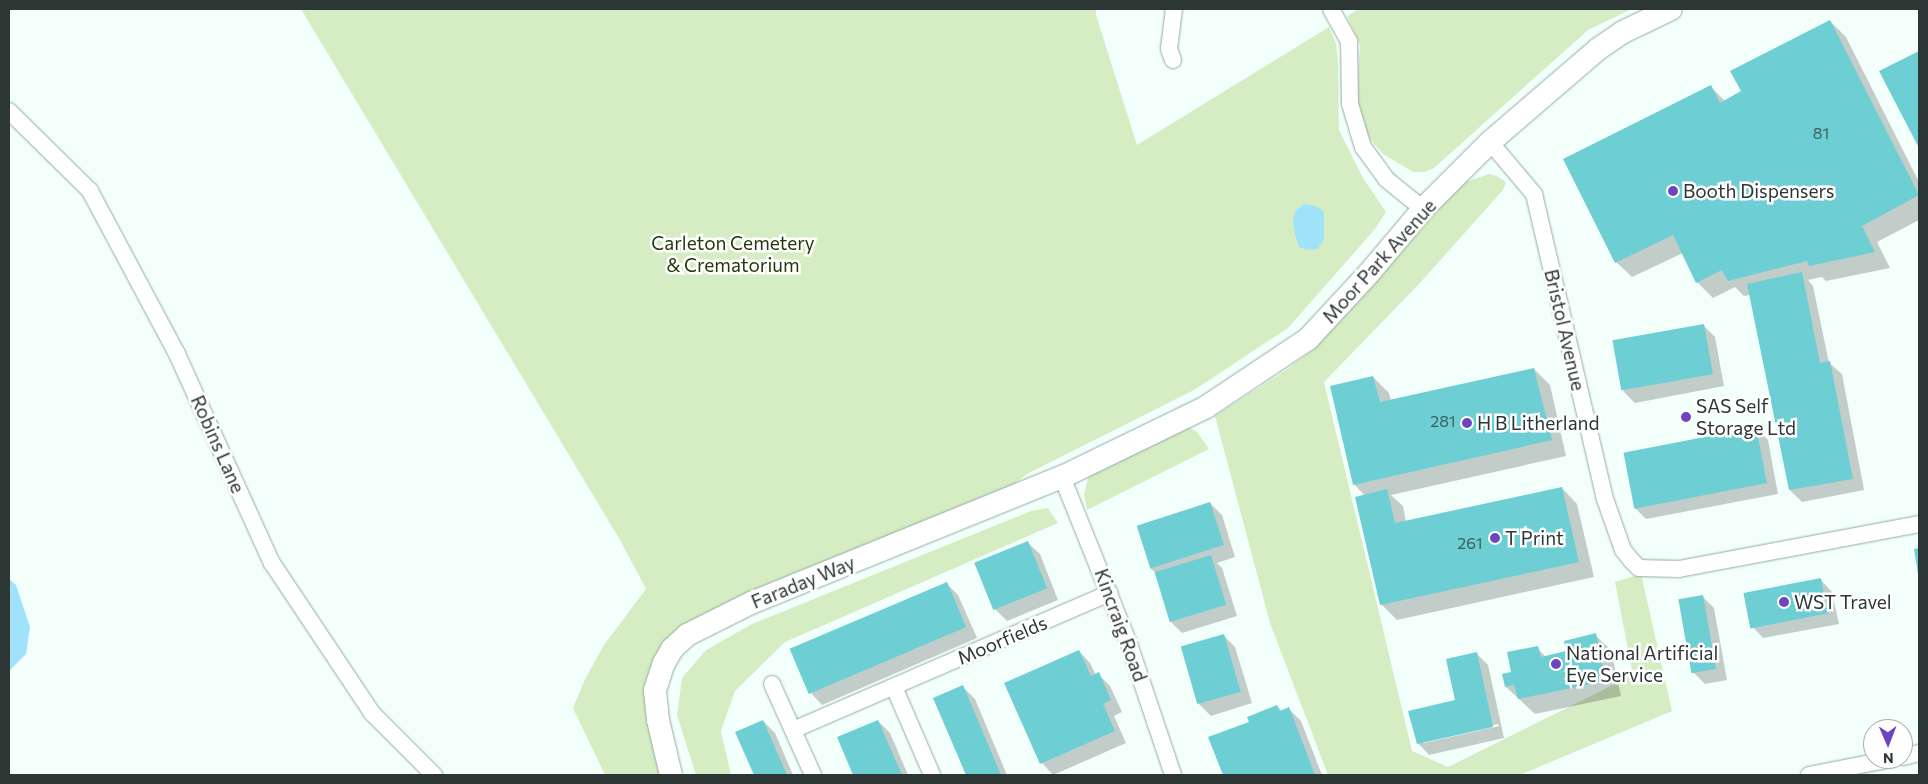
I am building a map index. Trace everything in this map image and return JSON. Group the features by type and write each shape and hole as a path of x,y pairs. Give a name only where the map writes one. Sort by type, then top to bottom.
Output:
{"street":[{"path":"1173,60 1169,49 1174,9"},
{"path":"1331,9 1349,41 1350,104 1362,147 1386,179 1424,210"},
{"name":"Moor Park Avenue","path":"1062,478 1206,406 1308,339 1424,210 1490,142 1598,50 1623,32 1671,9"},
{"name":"Robins Lane","path":"9,111 90,191 177,354 272,563 372,713 434,775"},
{"name":"Bristol Avenue","path":"1490,142 1534,194 1605,499 1623,550 1639,568 1680,569 1919,524"},
{"name":"Kincraig Road","path":"1062,478 1110,593 1173,775"},
{"name":"Faraday Way","path":"671,775 658,720 655,690 664,663 672,649 687,635 751,603 1062,478"},
{"name":"Moorfields","path":"793,730 1110,593"},
{"path":"772,684 813,775"},
{"path":"894,687 932,775"},
{"path":"1809,775 1863,764"}],"green space":[{"name":"Carleton Cemetery & Crematorium","path":"301,9 1096,9 1096,15 1137,145 1329,27 1336,43 1338,62 1339,130 1363,178 1386,212 1375,229 1288,328 1196,389 1027,474 986,507 672,649 658,720 659,775 605,775 573,708 585,679 604,645 646,589 620,540"},
{"path":"1359,9 1632,9 1588,30 1434,168 1425,172 1413,172 1383,154 1369,138 1361,119 1357,99 1360,45 1347,16"},
{"path":"1489,174 1497,176 1506,182 1503,190 1419,284 1324,382 1412,751 1448,767 1633,675 1615,582 1641,574 1672,711 1520,775 1328,775 1270,623 1215,416 1286,370 1313,350 1388,268 1442,204 1465,182"},
{"path":"1188,427 1197,432 1209,449 1087,510 1084,495 1088,477"},
{"path":"1048,508 1058,523 785,642 735,691 721,731 731,775 696,775 677,715 682,678 706,650 752,624 1031,511"}],"water":[{"path":"1304,204 1316,206 1324,212 1324,239 1318,249 1308,250 1299,247 1293,219 1296,210"},
{"path":"9,579 16,585 30,627 26,654 9,671"}],"building":[{"path":"1830,20 1919,195 1862,226 1875,252 1809,266 1807,261 1728,281 1722,270 1696,283 1673,235 1615,263 1563,159 1711,85 1720,103 1741,91 1730,71"},
{"path":"1919,51 1919,148 1879,71"},
{"path":"1802,272 1820,363 1830,361 1853,479 1789,490 1747,284"},
{"path":"1704,324 1713,374 1621,390 1612,340"},
{"path":"1534,368 1552,440 1353,485 1330,386 1373,376 1380,402"},
{"path":"1756,427 1767,483 1634,509 1623,453"},
{"path":"1562,487 1579,562 1380,605 1355,497 1387,489 1395,523"},
{"path":"1210,502 1224,545 1151,569 1137,526"},
{"path":"1028,541 1047,588 993,610 974,563"},
{"path":"1919,548 1919,574 1918,574 1914,549"},
{"path":"1211,555 1226,605 1170,622 1155,572"},
{"path":"1821,578 1828,613 1750,628 1743,593"},
{"path":"947,582 966,627 809,694 790,649"},
{"path":"1703,595 1716,669 1691,673 1678,599"},
{"name":"National Artificial Eye Service","path":"1596,633 1606,681 1518,699 1514,685 1505,687 1502,674 1511,672 1507,652 1538,646 1541,657 1566,651 1564,641"},
{"path":"1224,634 1241,692 1197,704 1181,646"},
{"path":"1079,650 1091,676 1099,672 1111,700 1103,704 1115,731 1040,764 1004,683"},
{"path":"1477,652 1493,727 1417,744 1408,711 1455,700 1446,659"},
{"path":"963,685 1001,775 966,775 933,698"},
{"path":"1277,705 1280,711 1289,707 1315,775 1223,775 1208,737 1249,722 1247,717"},
{"path":"763,720 787,775 754,775 735,732"},
{"path":"878,720 902,775 853,775 837,737"}],"place":[{"name":"Booth Dispensers","path":"1673,191"},
{"name":"SAS Self Storage Ltd","path":"1686,417"},
{"name":"H B Litherland","path":"1467,423"},
{"name":"T Print","path":"1495,538"},
{"name":"WST Travel","path":"1784,602"},
{"name":"National Artificial Eye Service","path":"1556,664"}]}
